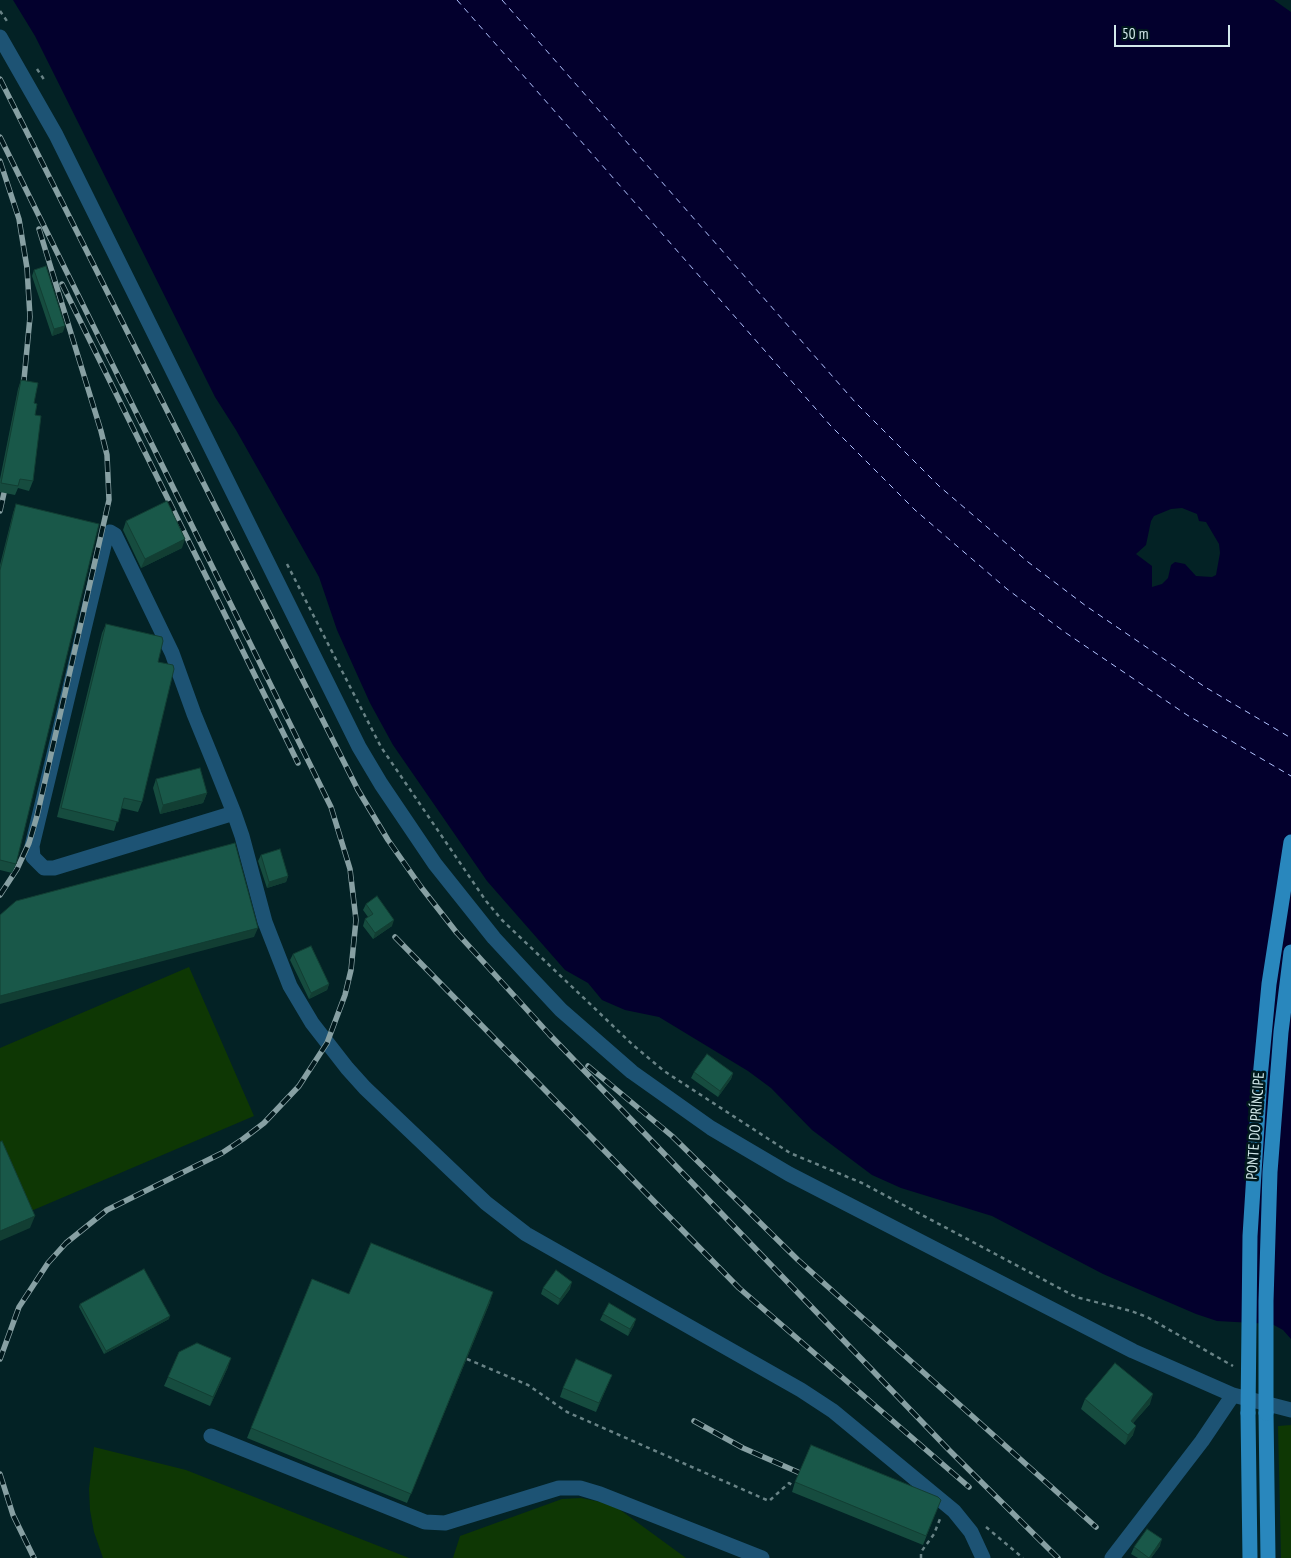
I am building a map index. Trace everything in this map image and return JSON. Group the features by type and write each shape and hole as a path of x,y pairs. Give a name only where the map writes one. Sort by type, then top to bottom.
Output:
{"main road":[{"name":"PONTE DO PRÍNCIPE","path":"1248,1558 1250,1236 1259,1087 1270,975 1291,842"},
{"name":"PONTE DO PRÍNCIPE","path":"1268,1558 1266,1301 1270,1182 1281,1032 1291,952"}],"street":[{"path":"5,31 359,747 381,784 435,864 494,938 561,1010 639,1077 718,1133 790,1174 1124,1347 1233,1395 1290,1410"},
{"path":"234,813 54,868 44,868 33,857 32,846 108,533 115,534 164,633 234,813 265,922 290,986 326,1043 364,1088 486,1203 526,1234 801,1390 833,1411 954,1511 971,1532 983,1558"},
{"path":"1112,1558 1202,1441 1233,1395"},
{"path":"212,1436 425,1522 445,1523 559,1488 580,1488 600,1494 762,1558"}],"path":[{"path":"0,11 5,31"},
{"path":"34,63 46,85"},
{"path":"285,560 381,747 486,901 502,920 634,1046 664,1070 790,1153 862,1183 1076,1297 1147,1317 1235,1367"},
{"path":"467,1359 528,1385 567,1412 769,1501 789,1484 794,1486"}],"green space":[{"path":"189,967 254,1116 24,1214 0,1159 0,1048"},
{"path":"1291,1425 1291,1558 1281,1558 1278,1426"},
{"path":"94,1447 186,1470 409,1558 103,1558 94,1532 90,1510 89,1489"},
{"path":"581,1498 601,1502 619,1509 686,1558 453,1558 460,1536 562,1499"}],"shaded area":[{"path":"13,0 1274,0 1291,12 1291,1339 1283,1330 1272,1324 1217,1321 1196,1314 1103,1274 992,1216 901,1188 872,1175 812,1130 771,1088 748,1071 659,1017 625,1010 602,1000 588,983 565,970 487,881 393,745 370,703 337,630 319,577 236,430 215,397 35,36","holes":["1182,508 1197,514 1199,521 1206,522 1219,544 1220,553 1216,575 1212,577 1196,576 1185,564 1175,562 1171,565 1168,578 1162,584 1152,587 1152,566 1136,554 1146,545 1151,521 1154,516 1171,509"]}],"building":[{"path":"46,266 65,326 54,329 34,270"},
{"path":"21,380 38,383 34,403 37,404 35,415 41,416 33,481 20,479 18,486 1,483"},
{"path":"167,501 185,539 145,559 126,521"},
{"path":"16,504 99,524 16,864 0,860 0,570"},
{"path":"106,624 162,637 163,641 158,662 173,665 174,669 142,802 124,798 118,822 61,808"},
{"path":"200,768 207,793 163,805 156,779"},
{"path":"235,843 258,928 0,996 0,915 16,901"},
{"path":"280,849 288,876 269,882 261,855"},
{"path":"377,896 394,920 375,933 365,919 373,914 366,904"},
{"path":"311,946 329,984 311,993 293,954"},
{"path":"707,1054 733,1073 720,1091 694,1072"},
{"path":"2,1141 35,1216 0,1231 0,1142"},
{"path":"371,1243 493,1292 411,1494 251,1428 312,1279 349,1294"},
{"path":"144,1269 170,1316 106,1351 80,1304"},
{"path":"556,1270 572,1282 560,1299 543,1288"},
{"path":"609,1303 636,1319 630,1329 603,1314"},
{"path":"197,1343 231,1358 213,1397 168,1377 179,1352"},
{"path":"576,1359 612,1375 599,1403 563,1388"},
{"path":"1115,1363 1153,1394 1131,1421 1136,1426 1128,1435 1085,1399"},
{"path":"811,1445 938,1497 941,1500 926,1536 795,1482"},
{"path":"1147,1529 1162,1539 1149,1558 1134,1547"}],"ferry route":[{"path":"457,0 830,425 915,510 1007,589 1066,633 1187,715 1291,776"},
{"path":"502,0 855,402 939,486 1028,562 1086,606 1205,687 1291,738"}],"railway":[{"path":"0,79 358,790 388,840 421,887 457,933 549,1034 949,1450 1058,1558"},
{"path":"0,137 331,807 350,869 356,920 351,970 345,995 327,1043 299,1086 264,1123 243,1139 222,1153 107,1210 66,1243 48,1263 19,1307 0,1359"},
{"path":"0,161 19,219 27,268 30,317 23,390"},
{"path":"0,895 17,869 29,843 37,816 109,500 107,455 101,431 39,229"},
{"path":"62,284 298,763"},
{"path":"0,511 4,493"},
{"path":"395,937 739,1288 969,1487"},
{"path":"588,1066 672,1136 798,1260 1096,1527"},
{"path":"694,1421 743,1448 800,1473"},
{"path":"0,1474 13,1515 34,1558"}]}
